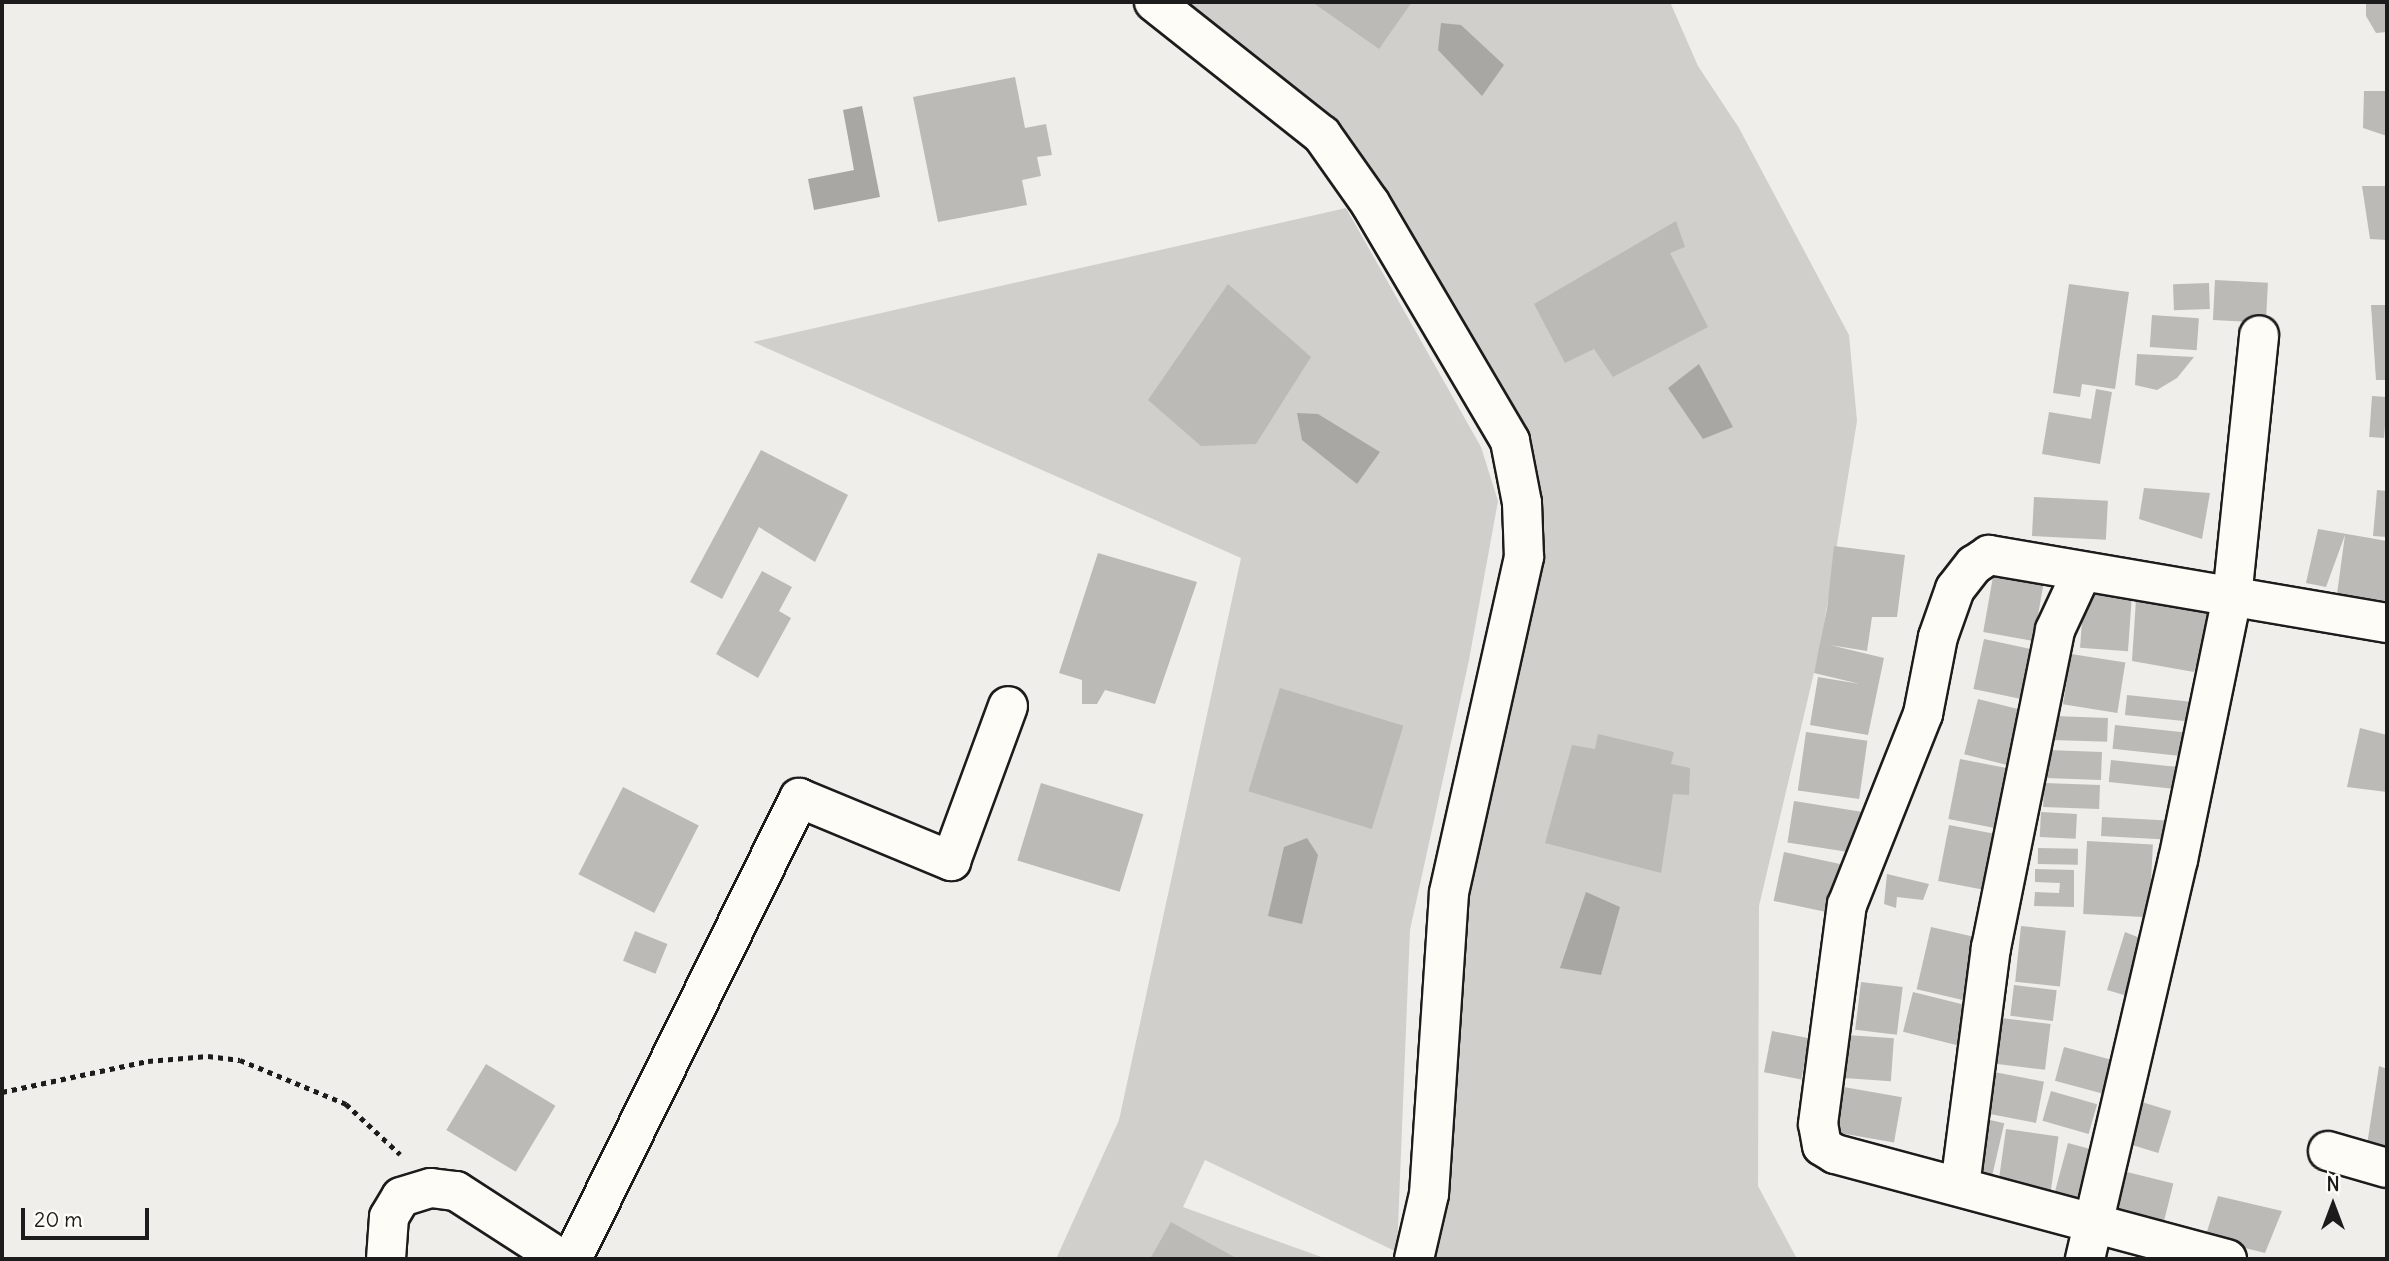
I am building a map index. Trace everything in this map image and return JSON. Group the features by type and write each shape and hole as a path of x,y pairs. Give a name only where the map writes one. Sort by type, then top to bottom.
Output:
{"street":[{"path":"1154,2 1322,135 1370,203 1510,441 1522,503 1524,557 1449,893 1429,1194 1414,1259"},
{"path":"2088,1242 2178,860 2232,598 2259,335"},
{"path":"2227,1259 2088,1242 1960,1186 1835,1154 1822,1146 1818,1138 1847,905 1923,714 1938,637 1955,589 1974,565 1989,555 2387,623"},
{"path":"1960,1186 1991,948 2055,630 2082,572"},
{"path":"572,1259 799,798 951,861 1008,706"},
{"path":"2328,1151 2387,1168"},
{"path":"386,1259 389,1217 401,1197 431,1188 456,1191 561,1259"}],"path":[{"path":"2,1092 148,1061 208,1056 240,1060 345,1104 379,1131 431,1188"}],"shaded area":[{"path":"1155,2 1670,2 1698,66 1739,128 1849,335 1857,421 1821,643 1759,906 1758,1186 1797,1259 1414,1259 1443,961 1522,502 1322,135"},
{"path":"1441,23 1461,25 1504,65 1482,96 1438,50"},
{"path":"862,106 880,197 814,210 808,179 854,170 843,110"},
{"path":"1346,208 1481,447 1498,501 1469,660 1410,930 1397,1252 1205,1160 1183,1207 1327,1259 1056,1259 1119,1120 1241,558 753,342"},
{"path":"1699,364 1733,427 1703,439 1668,388"},
{"path":"1297,413 1318,414 1380,452 1357,484 1302,440"},
{"path":"1307,838 1318,855 1302,924 1268,916 1284,847"},
{"path":"1586,892 1620,907 1601,975 1560,968"}],"building":[{"path":"1312,2 1412,2 1379,49"},
{"path":"2366,2 2387,2 2387,32 2376,33 2366,16"},
{"path":"1015,77 1025,128 1046,124 1052,155 1037,157 1041,176 1022,180 1027,205 938,222 913,97"},
{"path":"2364,91 2387,91 2387,136 2363,128"},
{"path":"2362,186 2387,186 2387,240 2370,239"},
{"path":"1676,221 1685,247 1670,253 1708,327 1613,377 1594,349 1565,363 1534,304"},
{"path":"2215,280 2268,283 2266,323 2213,320"},
{"path":"2209,283 2210,309 2174,310 2173,284"},
{"path":"1228,284 1311,357 1256,444 1201,446 1148,400"},
{"path":"2069,284 2129,292 2115,389 2082,384 2080,397 2053,393"},
{"path":"2371,305 2387,305 2387,380 2376,380"},
{"path":"2152,315 2199,318 2197,350 2150,347"},
{"path":"2137,354 2194,357 2177,378 2157,390 2135,385"},
{"path":"2096,389 2112,392 2100,464 2042,454 2049,412 2091,419"},
{"path":"2372,396 2387,397 2384,438 2369,437"},
{"path":"761,450 848,495 815,562 759,527 722,599 690,582"},
{"path":"2144,488 2210,493 2202,539 2139,519"},
{"path":"2377,490 2387,491 2387,537 2373,536"},
{"path":"2034,497 2108,501 2106,540 2032,536"},
{"path":"2318,529 2387,541 2387,601 2337,594 2345,535 2326,587 2306,583"},
{"path":"1834,546 1905,555 1897,617 1872,617 1867,651 1830,645 1884,658 1868,735 1810,725 1818,677 1860,684 1814,673 1827,609"},
{"path":"1098,553 1197,582 1155,704 1105,690 1097,704 1082,704 1082,680 1059,673"},
{"path":"762,571 792,587 779,611 791,618 758,678 716,654"},
{"path":"1994,571 2044,580 2033,641 1983,632"},
{"path":"2084,592 2132,595 2128,651 2080,648"},
{"path":"2136,599 2215,608 2194,672 2132,661"},
{"path":"1984,639 2033,649 2022,699 1973,689"},
{"path":"2071,654 2125,663 2117,713 2063,704"},
{"path":"1280,688 1403,726 1372,829 1248,791"},
{"path":"2127,695 2191,702 2189,722 2125,715"},
{"path":"1978,699 2021,710 2007,765 1964,754"},
{"path":"2054,716 2108,718 2107,742 2053,740"},
{"path":"2115,725 2186,732 2183,756 2112,749"},
{"path":"2360,728 2387,735 2387,792 2347,787"},
{"path":"1806,732 1867,741 1859,799 1798,790"},
{"path":"1598,734 1674,752 1671,764 1690,768 1689,795 1673,794 1661,873 1545,843 1572,745 1595,749"},
{"path":"2047,750 2102,752 2101,780 2046,778"},
{"path":"1960,759 2013,769 2001,829 1948,819"},
{"path":"2111,760 2178,767 2175,789 2109,782"},
{"path":"1041,783 1143,814 1120,892 1017,860"},
{"path":"2044,783 2100,785 2099,809 2043,807"},
{"path":"623,787 699,826 654,913 579,874"},
{"path":"1794,801 1861,812 1855,853 1787,842"},
{"path":"2041,812 2077,814 2076,839 2040,837"},
{"path":"2102,817 2167,820 2166,839 2101,836"},
{"path":"1949,825 2002,835 1991,891 1938,881"},
{"path":"2087,841 2153,844 2149,917 2083,914"},
{"path":"2038,848 2078,849 2078,865 2038,864"},
{"path":"1784,852 1844,865 1833,914 1774,901"},
{"path":"2035,869 2074,870 2074,907 2034,906 2035,892 2059,893 2060,883 2035,882"},
{"path":"1887,874 1929,884 1923,900 1897,897 1896,908 1884,904"},
{"path":"2021,926 2066,931 2060,986 2015,982"},
{"path":"1931,927 1985,939 1970,1002 1917,989"},
{"path":"635,931 667,944 655,974 623,961"},
{"path":"2125,932 2145,940 2131,997 2107,990"},
{"path":"1861,982 1903,987 1897,1035 1855,1030"},
{"path":"2014,985 2057,990 2053,1021 2010,1016"},
{"path":"1913,992 1969,1006 1959,1046 1903,1032"},
{"path":"2001,1018 2051,1024 2045,1070 1995,1064"},
{"path":"1772,1031 1809,1038 1801,1079 1764,1072"},
{"path":"1847,1035 1894,1038 1891,1081 1844,1078"},
{"path":"2064,1047 2111,1060 2102,1093 2055,1081"},
{"path":"486,1064 555,1106 516,1172 446,1130"},
{"path":"2379,1066 2387,1069 2387,1147 2367,1145"},
{"path":"1989,1071 2044,1082 2036,1123 1981,1112"},
{"path":"1838,1086 1902,1097 1894,1143 1830,1131"},
{"path":"2051,1091 2097,1104 2089,1134 2042,1121"},
{"path":"2132,1099 2171,1111 2158,1153 2119,1141"},
{"path":"1977,1117 2004,1123 1992,1178 1964,1172"},
{"path":"2006,1129 2058,1136 2051,1193 1998,1185"},
{"path":"2068,1143 2090,1149 2076,1203 2054,1197"},
{"path":"2119,1170 2173,1184 2162,1229 2108,1216"},
{"path":"2218,1196 2282,1211 2265,1253 2205,1238"},
{"path":"1171,1222 1238,1259 1150,1259"}]}
